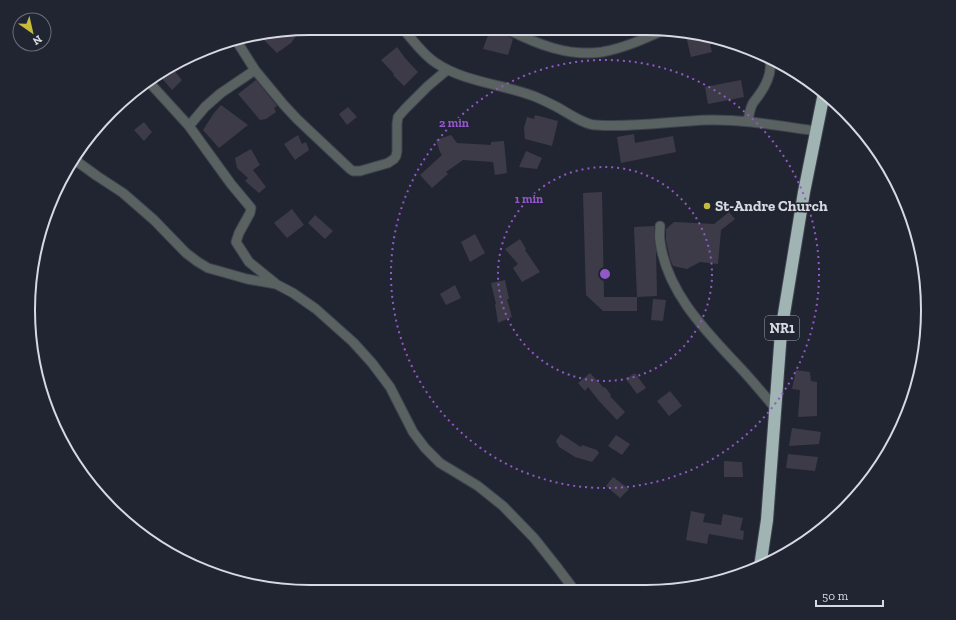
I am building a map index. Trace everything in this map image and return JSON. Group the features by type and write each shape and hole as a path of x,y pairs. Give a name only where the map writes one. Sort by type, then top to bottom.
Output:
{"highway":[{"name":"NR1","path":"761,560 767,520 782,325 803,200 823,100"}],"street":[{"path":"409,35 435,63 447,70 534,97 555,106 578,119 594,125 629,125 709,120 748,121 816,131"},
{"path":"518,35 557,49 589,53 616,49 652,35"},
{"path":"239,44 255,70 297,119 311,131 345,166 356,171 374,168 394,159 397,151 398,117 424,90 447,70"},
{"path":"748,121 751,107 770,74 770,64"},
{"path":"189,126 205,107 221,93 255,70"},
{"path":"152,85 189,126 231,184 251,208 250,213 239,232 236,242 249,262 276,284 293,293 316,309 353,342 372,363 390,387 413,432 425,448 440,462 478,486 503,506 534,538 571,585"},
{"path":"78,162 123,194 154,220 186,253 198,262 214,270 247,279 276,284"},
{"path":"660,226 660,240 666,266 682,300 775,408"}],"building":[{"path":"488,35 506,35 513,39 508,55 483,49"},
{"path":"296,36 291,43 277,53 264,40 274,37"},
{"path":"686,38 712,43 710,45 712,52 691,57"},
{"path":"397,47 418,72 404,86 381,60"},
{"path":"174,71 182,80 172,90 162,78"},
{"path":"256,80 277,106 274,108 276,112 266,119 260,120 238,94"},
{"path":"741,80 744,97 708,104 705,87"},
{"path":"221,105 248,125 219,148 203,130"},
{"path":"348,107 357,117 347,125 339,114"},
{"path":"535,115 558,121 552,146 525,139 524,128 527,117 534,119"},
{"path":"144,122 152,132 144,141 134,130"},
{"path":"634,134 635,143 673,136 676,152 621,163 617,137"},
{"path":"298,135 302,144 306,142 309,150 295,160 284,144"},
{"path":"451,135 457,143 491,145 491,142 504,141 507,173 495,175 493,162 463,160 446,172 448,174 432,188 420,175 442,155 436,140"},
{"path":"251,149 260,165 253,170 266,187 259,193 245,181 248,178 237,168 235,158"},
{"path":"526,151 542,158 537,169 519,167"},
{"path":"602,192 604,297 637,297 637,311 603,311 586,295 583,193"},
{"path":"292,209 304,225 287,238 274,223"},
{"path":"729,212 735,219 721,230 718,264 700,262 687,269 673,266 666,240 666,229 674,222 714,224"},
{"path":"315,215 333,231 325,239 308,223"},
{"path":"654,226 657,296 637,297 634,227"},
{"path":"475,234 485,253 470,262 461,242"},
{"path":"520,239 526,249 525,250 540,272 522,282 513,268 518,264 505,249"},
{"path":"505,280 509,299 507,299 512,317 498,323 496,304 491,283"},
{"path":"455,285 461,298 446,305 440,294"},
{"path":"653,299 666,300 663,321 651,320"},
{"path":"796,370 810,372 811,381 817,382 817,416 798,417 800,390 792,389"},
{"path":"590,373 604,388 605,387 611,395 610,396 625,412 617,420 588,387 585,391 578,383"},
{"path":"635,373 646,388 637,394 626,379"},
{"path":"670,391 682,406 669,416 657,401"},
{"path":"792,428 821,432 819,444 789,446"},
{"path":"561,434 581,447 582,445 597,450 599,453 592,462 575,457 559,447 556,441"},
{"path":"616,435 630,444 622,455 608,446"},
{"path":"788,454 818,457 815,471 786,468"},
{"path":"724,461 742,462 743,477 724,477"},
{"path":"613,477 629,489 620,498 606,486"},
{"path":"691,511 705,514 703,522 721,525 723,514 743,518 740,530 744,531 743,540 709,534 707,544 686,540"}],"place":[{"name":"St-Andre Church","path":"707,206"}]}
